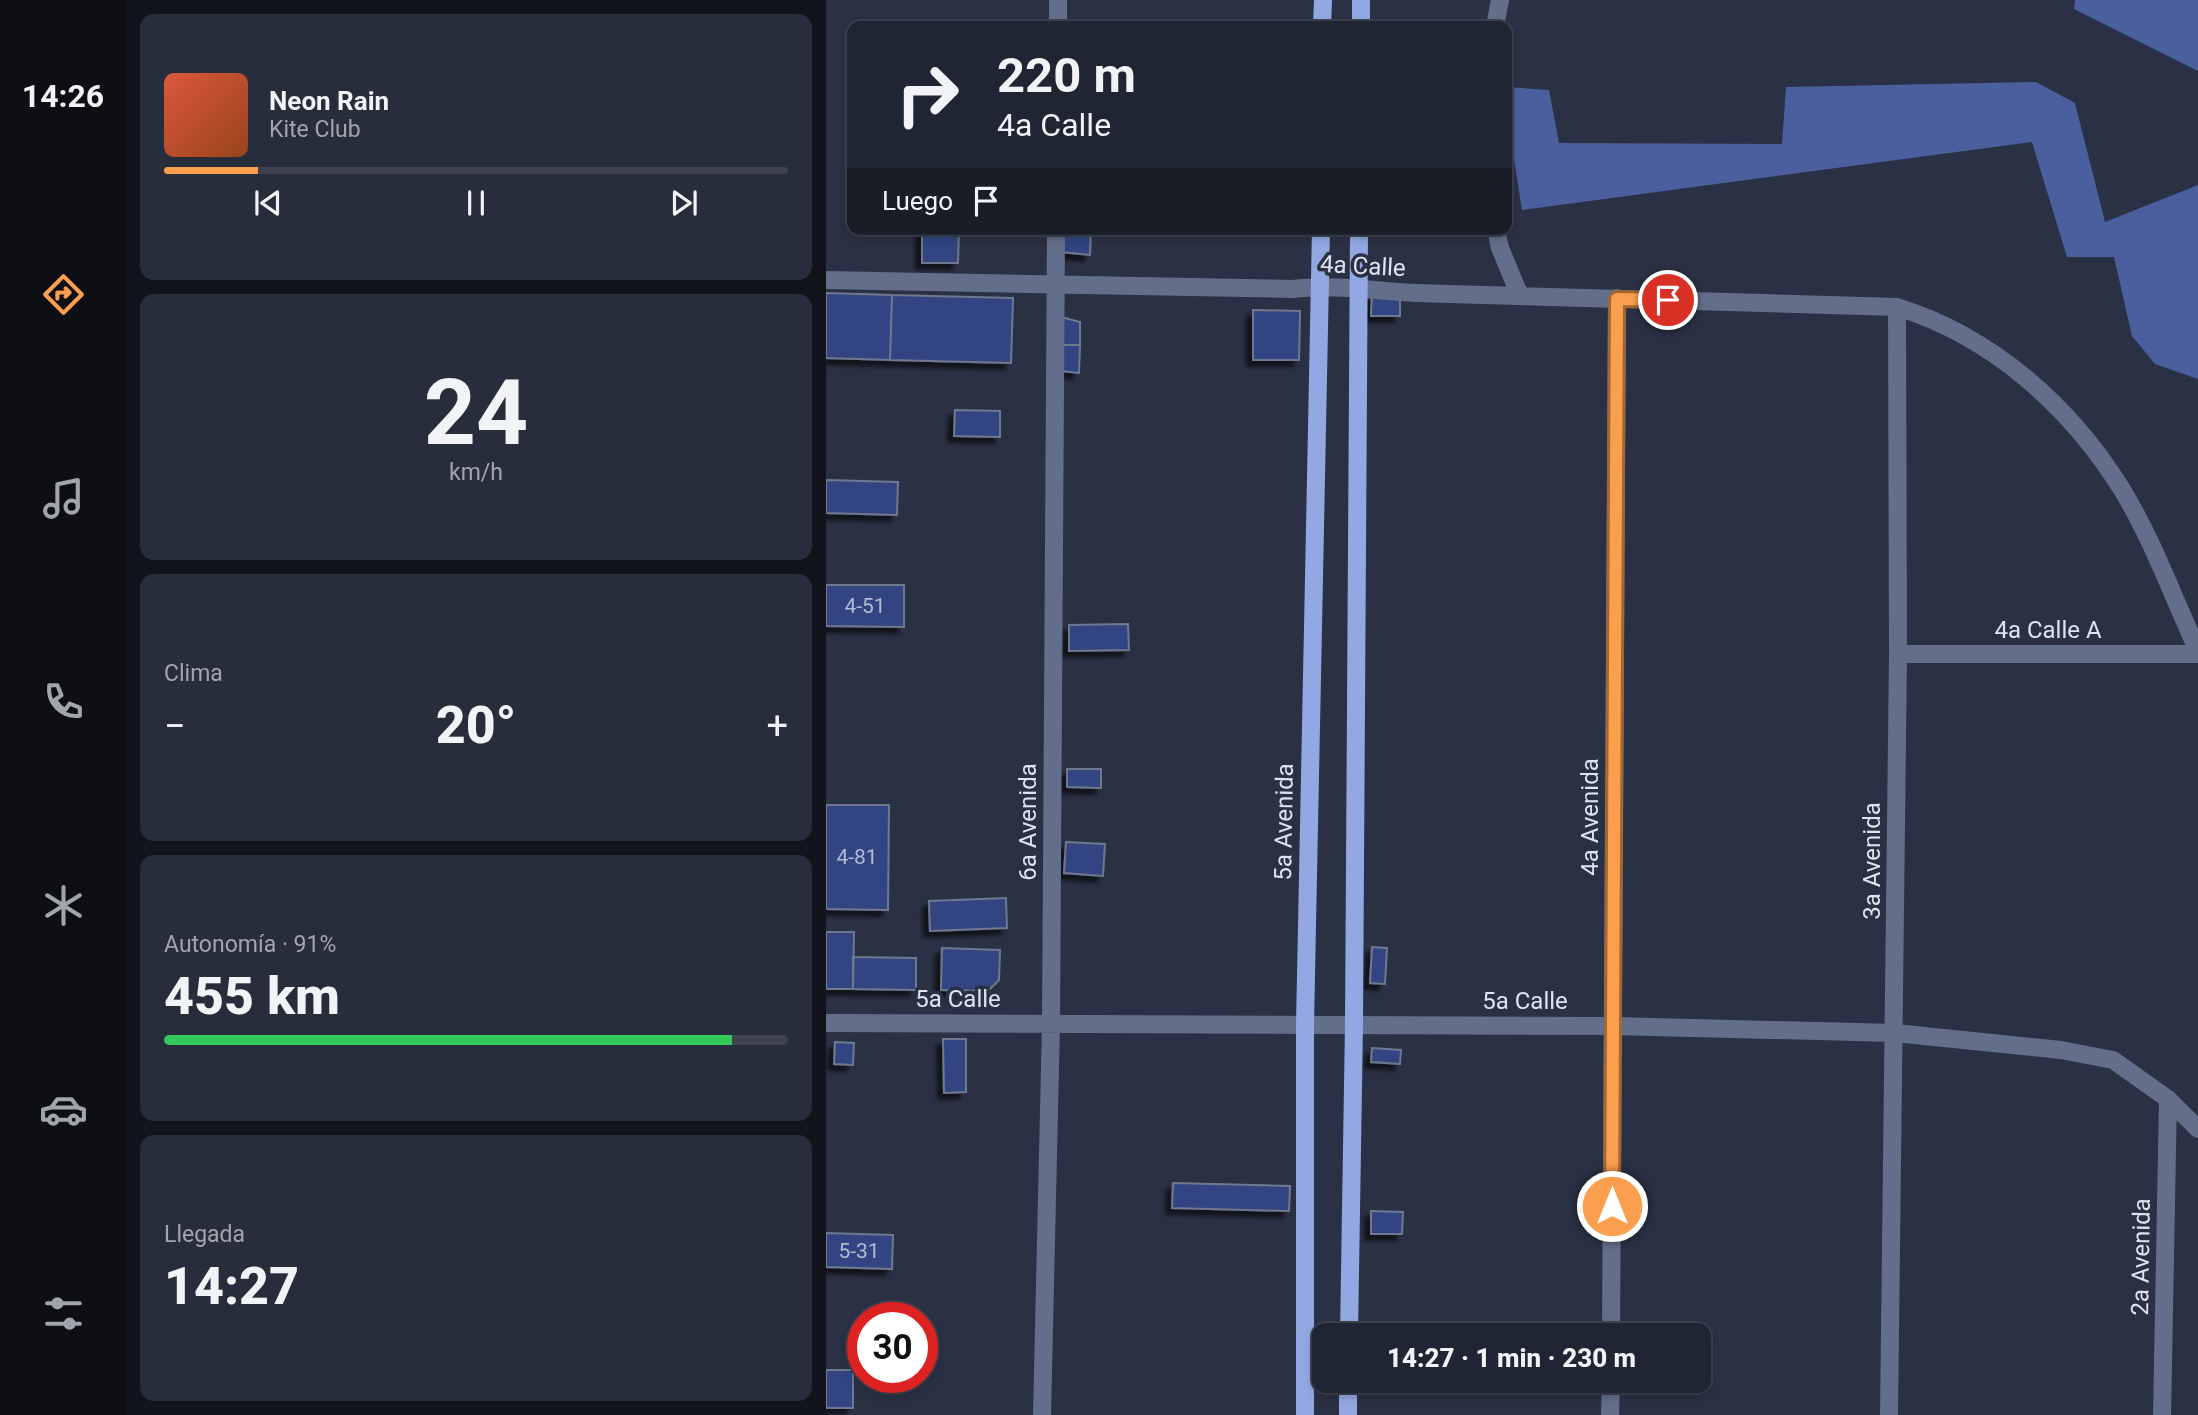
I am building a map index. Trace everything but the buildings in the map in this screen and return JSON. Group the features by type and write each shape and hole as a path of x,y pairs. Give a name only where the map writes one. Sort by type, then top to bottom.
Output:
{"main road":[{"path":"1322,0 1322,21"},
{"path":"1361,0 1361,21"},
{"name":"5a Avenida","path":"1305,1415 1305,1025 1321,235"},
{"path":"1349,1323 1354,1024 1359,235"},
{"path":"1348,1393 1348,1415"}],"street":[{"path":"1058,0 1058,21"},
{"path":"1488,21 1489,0"},
{"path":"1496,21 1500,0"},
{"name":"6a Avenida","path":"1042,1415 1051,1024 1056,235"},
{"path":"1497,235 1520,296"},
{"name":"4a Calle","path":"826,280 1293,289 1320,286 1520,296 1897,307"},
{"name":"4a Avenida","path":"1611,1323 1617,299"},
{"path":"1897,307 1926,316 1997,356 2055,405 2080,431 2102,459 2139,520 2198,653"},
{"name":"3a Avenida","path":"1889,1415 1898,654 1897,307"},
{"name":"4a Calle A","path":"1898,654 2198,653"},
{"name":"5a Calle","path":"826,1023 1613,1026 1895,1033 2061,1050 2113,1060 2168,1099 2198,1129"},
{"name":"2a Avenida","path":"2162,1415 2168,1099"},
{"path":"1610,1415 1611,1393"}],"shaded area":[{"path":"2075,0 2198,0 2198,71 2074,9"},
{"path":"2036,82 2075,103 2105,222 2198,185 2198,379 2155,364 2132,336 2114,257 2067,257 2032,142 1522,210 1512,147 1512,87 1549,90 1559,143 1782,144 1786,87"}],"route":[{"path":"1612,1206 1617,299 1668,300"}]}
